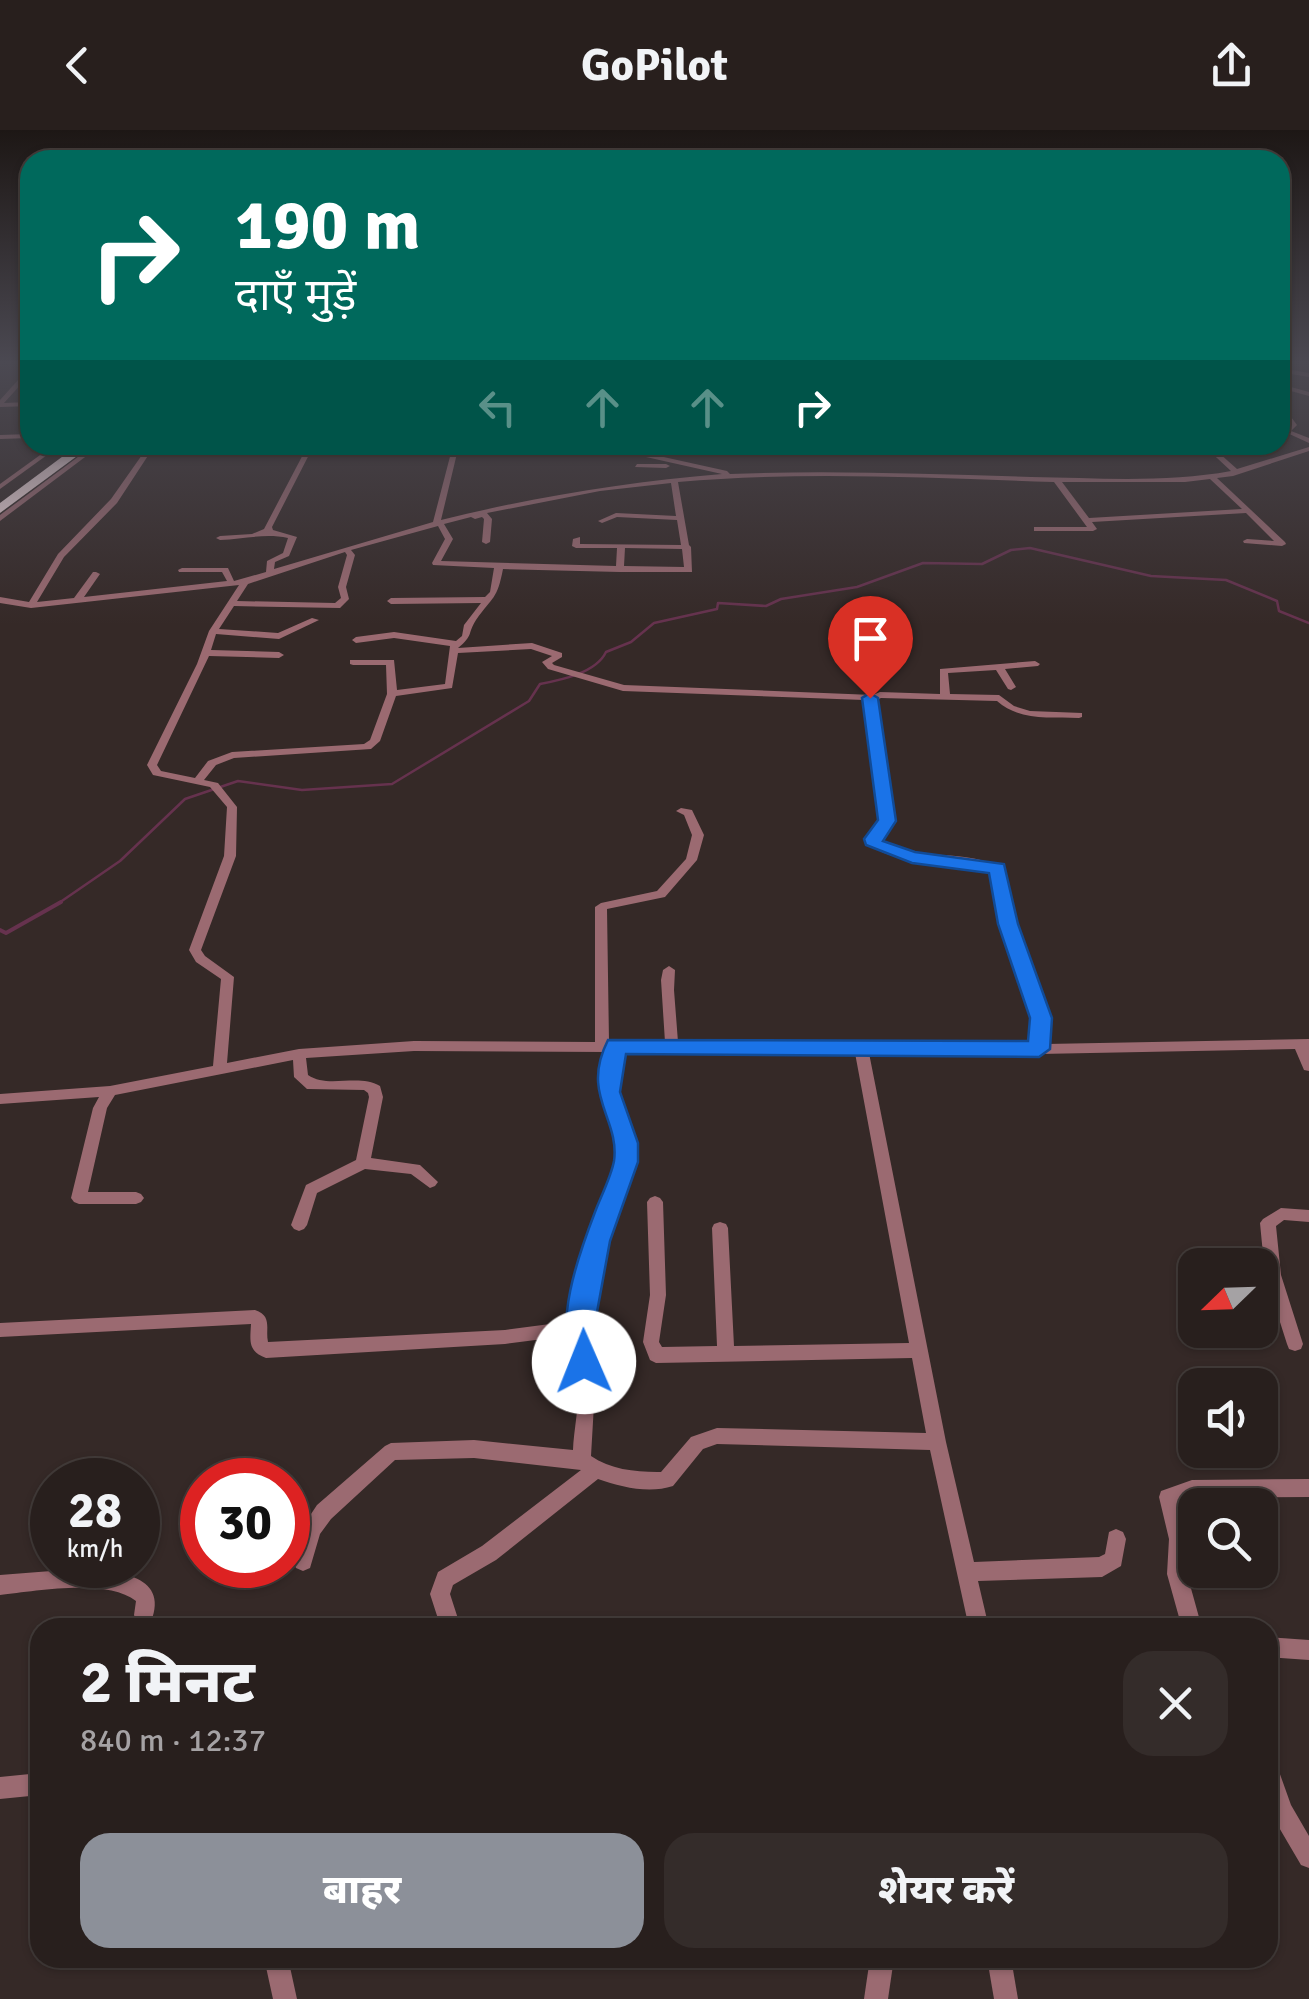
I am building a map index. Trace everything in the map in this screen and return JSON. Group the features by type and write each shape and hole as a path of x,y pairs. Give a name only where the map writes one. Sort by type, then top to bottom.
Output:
{"highway":[{"path":"0,497 58,455"},
{"path":"0,509 73,455"}],"street":[{"path":"0,600 31,605 244,582 533,498 737,476 1212,478 1305,451"},
{"path":"14,464 30,455"},
{"path":"0,487 44,455"},
{"path":"0,520 85,455"},
{"path":"31,605 61,556 118,496 145,455"},
{"path":"268,530 306,455"},
{"path":"454,455 439,524 448,542 436,562 687,571 687,547 674,482"},
{"path":"647,455 737,476"},
{"path":"1217,455 1236,472"},
{"path":"636,466 696,466"},
{"path":"1212,478 1282,544 1247,540"},
{"path":"1037,529 1091,530 1088,520 1056,480"},
{"path":"1088,520 1178,518 1188,512 1248,511"},
{"path":"439,524 484,514 486,542"},
{"path":"602,520 616,516 680,518"},
{"path":"577,539 576,546 621,546 644,536 658,518"},
{"path":"220,538 253,536 268,530 293,537 286,554 270,563 270,574"},
{"path":"644,536 687,547"},
{"path":"620,570 621,546"},
{"path":"230,603 337,606 345,599 348,551"},
{"path":"392,694 449,686 455,647 466,638 468,625 489,600 499,566"},
{"path":"182,570 226,570 230,582"},
{"path":"77,600 96,574"},
{"path":"219,1072 228,977 200,959 196,950 230,856 234,819 222,790 199,779 152,769 213,631 244,582"},
{"path":"391,601 489,600"},
{"path":"213,631 279,636 315,620"},
{"path":"356,640 394,635 455,647 532,646 559,655 547,662 622,688 999,698 1011,708 1030,714 1079,715"},
{"path":"206,652 278,655"},
{"path":"199,779 212,763 232,755 370,746 392,694 391,662 353,662"},
{"path":"946,696 943,671 1036,664"},
{"path":"1000,668 1010,686"},
{"path":"871,697 887,821 873,839 875,845 912,857 998,868 1008,924 1041,1018 1039,1049"},
{"path":"448,1618 440,1594 445,1579 489,1553 589,1465 588,1403 579,1334 597,1241 626,1162 626,1143 608,1092 601,908 661,894 691,860 698,835 688,812 681,811"},
{"path":"669,970 664,995 674,1016 671,1048"},
{"path":"0,1099 110,1090 298,1054 414,1046 1039,1049 1304,1044 1309,1066"},
{"path":"860,1047 936,1442 977,1618"},
{"path":"298,1054 301,1076 312,1085 367,1086 375,1090 364,1163"},
{"path":"110,1090 100,1108 79,1198 136,1198"},
{"path":"299,1224 311,1190 364,1163 415,1169 430,1182"},
{"path":"655,1202 658,1294 651,1348 662,1356 920,1350"},
{"path":"1295,1344 1273,1276 1268,1223 1281,1214 1309,1216"},
{"path":"720,1228 726,1355"},
{"path":"0,1330 255,1317 260,1322 258,1345 266,1350 505,1337 563,1328 579,1334"},
{"path":"310,1538 324,1512 391,1452 474,1449 589,1465 660,1482 697,1443 717,1436 936,1442"},
{"path":"1189,1618 1177,1574 1179,1539 1168,1497 1192,1489 1309,1488"},
{"path":"967,1572 1102,1567 1114,1559 1116,1539"},
{"path":"0,1585 68,1579 132,1587 146,1597 144,1614"},
{"path":"1278,1648 1309,1650"},
{"path":"0,1788 30,1785"},
{"path":"1278,1800 1309,1857"},
{"path":"278,1968 284,1999"},
{"path":"876,1999 881,1968"},
{"path":"1000,1968 1006,1999"}],"waterway":[{"path":"57,904 120,861 185,799 238,781 302,790 392,784 529,701 540,684 586,670 606,652 631,642 654,623 717,609 718,603 766,606 781,599 857,587 923,563 982,564 1011,550 1030,548 1151,576 1226,580 1277,601 1279,611 1309,623"},
{"path":"57,904 61,902"},
{"path":"0,930 6,933 57,904"}],"route":[{"path":"584,1362 579,1334 597,1241 626,1162 626,1143 608,1092 616,1046 1039,1049 1041,1018 1008,924 998,868 912,857 875,845 873,839 887,821 870,698"}]}
